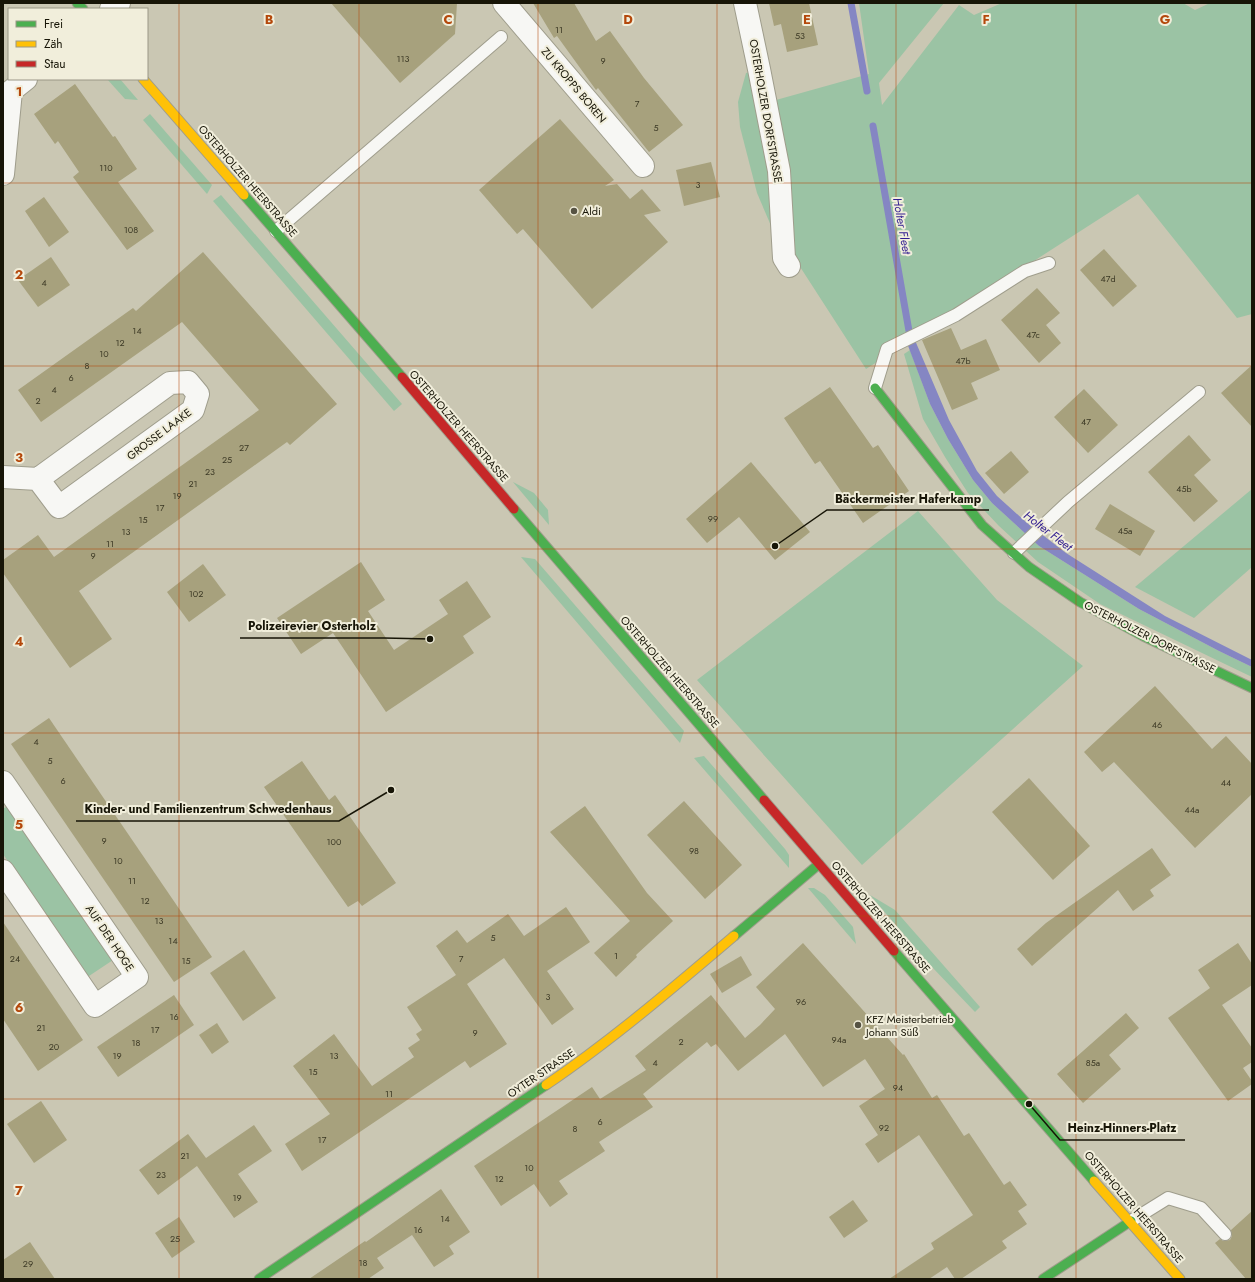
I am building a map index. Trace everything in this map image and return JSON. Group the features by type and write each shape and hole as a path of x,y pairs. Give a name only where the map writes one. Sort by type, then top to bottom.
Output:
{"main road":[{"name":"OSTERHOLZER HEERSTRASSE","path":"144,80 276,231 819,864 1180,1279"},
{"name":"OSTERHOLZER DORFSTRASSE","path":"875,388 982,525 1029,567 1080,602 1143,636 1252,688"},
{"name":"OYTER STRASSE","path":"259,1279 584,1059 665,995 819,864"},
{"path":"1050,1277 1131,1221"}],"street":[{"name":"ZU KROPPS BOREN","path":"504,3 643,166"},
{"name":"OSTERHOLZER DORFSTRASSE","path":"745,3 779,171 784,258 789,266"},
{"path":"3,174 11,91 25,80"},
{"name":"GROSSE LAAKE","path":"188,382 198,394 193,410 59,507 38,479 170,383 188,382"},
{"path":"3,477 38,479"},
{"name":"AUF DER HOGE","path":"3,782 137,977 95,1006 3,871"}],"lane":[{"path":"276,231 501,37"},
{"path":"875,388 887,349 956,315 1025,271 1050,263"},
{"path":"1014,553 1068,502 1199,392"},
{"path":"1131,1221 1168,1198 1201,1208 1225,1234"}],"green space":[{"path":"859,3 944,3 879,83 882,105 959,5 974,15 1002,3 1183,3 1195,10 1210,3 1252,3 1252,314 1237,318 1138,194 866,369 795,259 776,100 869,74"},
{"path":"750,72 779,231 775,235 757,193 740,127 738,102 746,73"},
{"path":"108,80 121,80 138,100 125,99"},
{"path":"150,114 212,185 207,194 143,120"},
{"path":"221,195 402,404 394,411 213,201"},
{"path":"910,350 930,404 948,439 973,480 992,503 1039,546 1139,609 1252,667 1252,677 1100,604 1038,562 999,526 968,493 923,419 904,354"},
{"path":"513,482 534,493 548,510 549,525"},
{"path":"1252,489 1252,567 1194,618 1135,587"},
{"path":"918,511 997,600 1083,666 862,865 697,680"},
{"path":"521,557 535,559 684,731 680,743"},
{"path":"704,756 785,849 789,855 789,868 694,758"},
{"path":"9,805 113,960 86,978 3,854 3,809"},
{"path":"808,888 814,888 825,895 853,927 856,944"},
{"path":"870,895 895,910 980,1007 975,1012 932,967"}],"water":[{"path":"914,338 949,420 977,471 997,496 1027,523 1066,553 1165,616 1252,660 1252,667 1139,609 1039,546 992,503 973,480 948,439 930,404 907,343"}],"building":[{"path":"331,3 457,3 455,34 400,83"},
{"path":"533,3 574,3 596,41 610,31 644,78 683,125 649,152 598,88 596,90 557,36 554,38"},
{"path":"769,3 809,3 818,45 787,52 781,24 774,26"},
{"path":"75,84 113,137 115,136 137,169 118,182 154,231 127,250 73,177 79,172 58,141 55,144 34,114"},
{"name":"Aldi","path":"560,119 614,180 605,186 617,184 630,199 642,189 661,211 644,215 668,242 592,309 523,229 517,234 479,190"},
{"path":"711,162 720,197 684,206 676,170"},
{"path":"44,197 69,232 49,247 25,211"},
{"path":"1104,249 1137,286 1113,307 1080,270"},
{"path":"203,252 337,404 290,445 287,442 79,591 112,639 70,668 3,573 3,560 38,535 54,557 259,410 182,322 41,422 18,390 133,308 136,311"},
{"path":"51,257 70,285 38,307 18,280"},
{"path":"1037,288 1060,313 1046,325 1061,343 1039,363 1001,320"},
{"path":"951,328 961,350 986,339 1000,370 971,383 978,399 952,410 922,340"},
{"path":"1252,365 1252,427 1221,393"},
{"path":"830,387 873,448 878,445 909,491 863,523 820,461 815,464 784,418"},
{"path":"1084,389 1118,425 1088,453 1054,417"},
{"path":"1189,435 1211,460 1194,475 1218,501 1194,522 1148,472"},
{"path":"1011,451 1029,472 1004,494 985,473"},
{"path":"751,462 810,532 775,560 739,517 707,543 686,519"},
{"path":"1110,504 1155,531 1140,556 1095,529"},
{"path":"361,562 385,600 368,611 394,650 448,614 439,600 467,581 491,617 463,636 474,653 386,712 333,633 301,654 277,618"},
{"path":"203,564 226,595 189,622 167,592"},
{"path":"1155,686 1212,749 1226,736 1252,764 1252,794 1195,848 1114,762 1102,772 1084,752"},
{"path":"49,718 212,957 174,982 11,744"},
{"path":"302,761 329,800 335,795 396,883 362,906 358,901 348,907 264,787"},
{"path":"1029,778 1090,846 1053,880 992,812"},
{"path":"684,801 742,865 705,899 647,835"},
{"path":"585,806 647,893 673,921 636,955 637,957 616,977 594,953 630,921 550,832"},
{"path":"1152,848 1171,875 1150,890 1154,896 1133,911 1118,890 1032,966 1017,949 1046,923"},
{"path":"566,907 590,942 547,971 574,1009 552,1025 504,958 467,984 507,1044 470,1068 465,1061 302,1171 285,1144 330,1114 293,1066 334,1034 372,1086 414,1057 408,1048 420,1040 416,1034 422,1030 407,1007 456,975 436,946 457,930 467,943 508,914 524,936"},
{"path":"3,922 83,1040 38,1071 3,1019"},
{"path":"803,943 903,1055 904,1054 932,1098 937,1095 964,1136 969,1133 1004,1185 1010,1181 1027,1205 1018,1211 1027,1224 1002,1241 1007,1248 961,1279 955,1279 947,1267 929,1279 889,1279 934,1249 931,1243 973,1215 919,1135 878,1163 865,1144 878,1135 859,1106 885,1089 865,1059 823,1087 785,1034 738,1071 716,1044 711,1047 707,1042 643,1094 653,1107 599,1142 605,1151 559,1181 568,1194 550,1207 534,1184 501,1206 474,1166 592,1087 600,1099 646,1070 635,1056 711,995 745,1038 775,1009 756,987"},
{"path":"1238,943 1252,964 1252,985 1222,1005 1252,1048 1252,1062 1243,1068 1252,1081 1252,1084 1228,1101 1168,1018 1210,988 1198,970"},
{"path":"244,950 276,998 243,1021 210,973"},
{"path":"741,956 752,975 722,993 710,974"},
{"path":"174,995 194,1025 118,1077 97,1047"},
{"path":"1126,1013 1139,1028 1109,1055 1121,1069 1083,1103 1057,1074"},
{"path":"217,1023 229,1042 212,1054 199,1035"},
{"path":"41,1101 67,1140 34,1163 7,1124"},
{"path":"254,1125 272,1151 238,1174 258,1202 234,1218 197,1166 158,1195 139,1170 188,1134 206,1158"},
{"path":"441,1189 470,1232 449,1246 454,1254 434,1267 412,1235 377,1258 384,1268 368,1279 309,1279 365,1241 366,1242"},
{"path":"853,1200 868,1221 844,1238 829,1217"},
{"path":"1252,1211 1252,1279 1246,1279 1215,1243 1220,1239 1223,1241 1230,1240 1232,1236 1231,1230"},
{"path":"179,1217 195,1242 172,1258 155,1233"},
{"path":"30,1242 55,1279 3,1279 3,1260"}],"waterway":[{"name":"Holter Fleet","path":"851,3 867,91"},
{"name":"Holter Fleet","path":"873,126 909,331"}],"traffic: fast":[{"path":"77,3 82,8"},
{"path":"244,195 402,377"},
{"path":"875,388 982,525 1029,567 1080,602 1143,636 1252,688"},
{"path":"514,509 764,800"},
{"path":"734,936 819,864"},
{"path":"894,951 1094,1181"},
{"path":"259,1279 546,1085"},
{"path":"1043,1279 1131,1221"}],"traffic: slow":[{"path":"144,80 244,195"},
{"path":"546,1085 618,1032 734,936"},
{"path":"1094,1181 1180,1279"}],"traffic: jam":[{"path":"402,377 514,509"},
{"path":"764,800 894,951"}],"place":[{"name":"Aldi","path":"574,211"},
{"name":"Bäckermeister Haferkamp","path":"775,546"},
{"name":"Polizeirevier Osterholz","path":"430,639"},
{"name":"Kinder- und Familienzentrum Schwedenhaus","path":"391,790"},
{"name":"KFZ Meisterbetrieb Johann Süß","path":"858,1025"},
{"name":"Heinz-Hinners-Platz","path":"1029,1104"}]}
